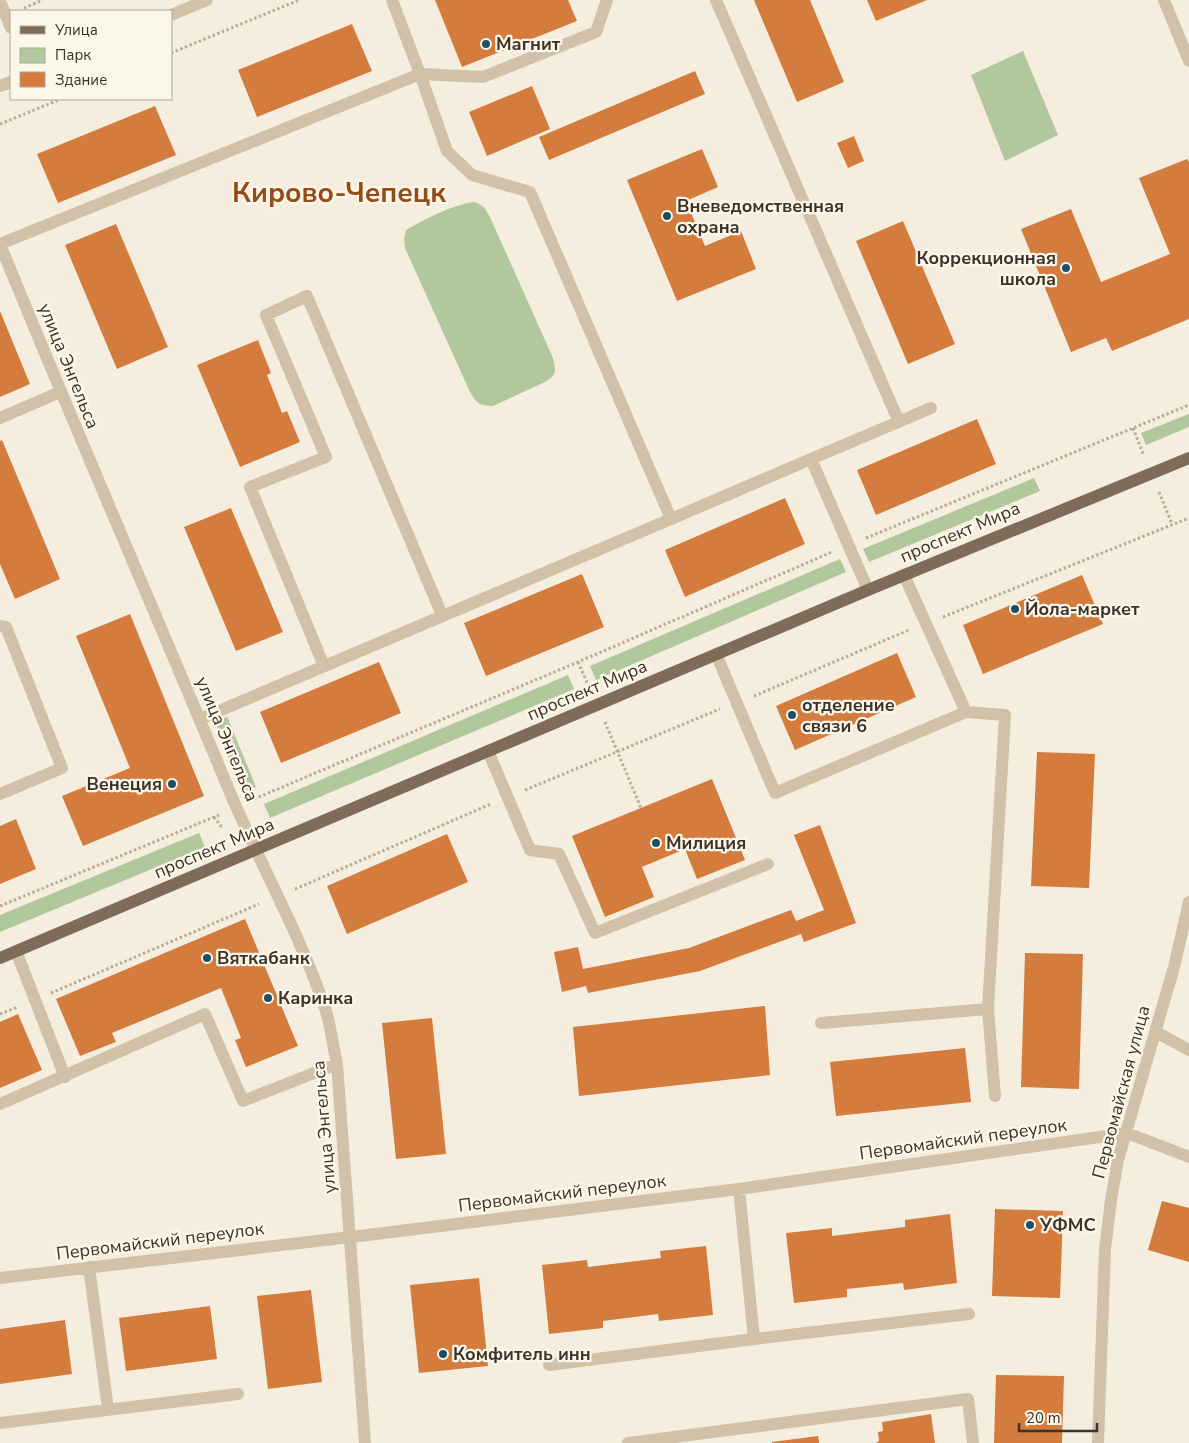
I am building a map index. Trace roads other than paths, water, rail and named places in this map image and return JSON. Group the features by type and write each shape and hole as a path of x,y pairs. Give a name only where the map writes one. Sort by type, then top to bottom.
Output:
{"main road":[{"name":"проспект Мира","path":"0,958 868,590 1151,472 1189,458"}],"street":[{"path":"392,0 446,151 472,175 530,192 671,519"},
{"path":"0,244 420,74 483,77 527,60 596,32 606,0"},
{"path":"716,0 899,422"},
{"path":"1164,0 1189,61"},
{"path":"0,1 10,26"},
{"path":"172,15 200,1"},
{"name":"улица Энгельса","path":"0,244 60,392 236,806 310,967 323,1004 337,1064 366,1443"},
{"path":"324,666 250,487 326,456 266,314 307,296 442,615"},
{"path":"0,418 60,392"},
{"path":"200,719 931,408"},
{"path":"811,460 868,590"},
{"path":"904,575 966,712"},
{"path":"0,626 6,627 62,768 0,794"},
{"path":"716,654 775,793 966,712 1005,715 988,1009 995,1096"},
{"path":"488,751 530,850 559,854 595,933 768,864"},
{"name":"Первомайская улица","path":"1098,1443 1105,1248 1111,1200 1118,1160 1174,967 1189,902"},
{"path":"16,951 65,1077"},
{"path":"820,1023 988,1009"},
{"path":"0,1104 205,1014 242,1101 337,1064"},
{"path":"1156,1032 1189,1050"},
{"path":"1127,1133 1189,1157"},
{"name":"Первомайский переулок","path":"0,1278 739,1189 1127,1133"},
{"path":"739,1189 754,1340"},
{"path":"89,1267 108,1409"},
{"path":"549,1365 969,1314"},
{"path":"0,1423 238,1394"},
{"path":"628,1443 968,1398 973,1443"}],"place":[{"name":"Магнит","path":"486,44"},
{"name":"Вневедомственная охрана","path":"667,216"},
{"name":"Коррекционная школа","path":"1066,268"},
{"name":"Йола-маркет","path":"1015,609"},
{"name":"отделение связи 6","path":"792,715"},
{"name":"Венеция","path":"172,784"},
{"name":"Милиция","path":"656,843"},
{"name":"Вяткабанк","path":"207,958"},
{"name":"Каринка","path":"268,998"},
{"name":"УФМС","path":"1030,1225"},
{"name":"Комфитель инн","path":"443,1354"}],"district":[{"name":"Кирово-Чепецк","path":"339,193"}]}
